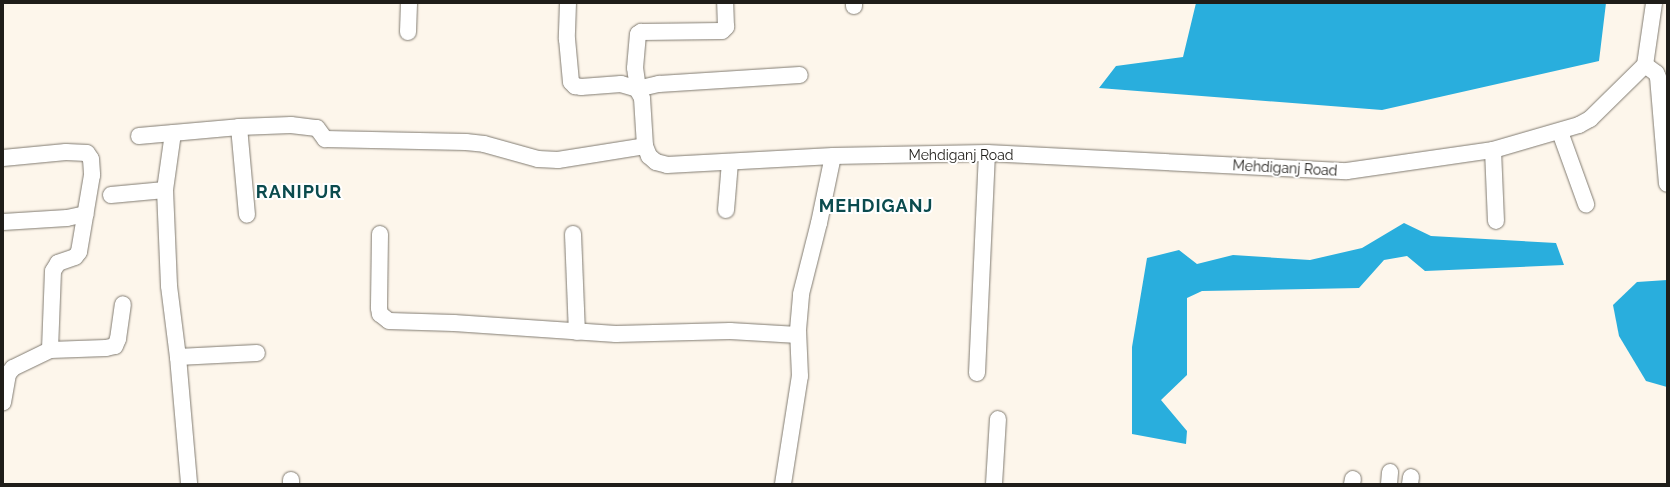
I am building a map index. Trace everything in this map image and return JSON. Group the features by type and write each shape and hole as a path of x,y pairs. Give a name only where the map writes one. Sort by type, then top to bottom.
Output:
{"street":[{"path":"408,32 409,3"},
{"path":"568,3 567,39 571,82 575,86 581,87 621,84 638,89 659,84 800,76"},
{"path":"139,136 239,127 291,125 318,128 325,139 466,142 484,144 538,159 558,160 645,146 642,98 638,89 635,68 638,34 641,32 722,31 726,27 725,3"},
{"path":"1654,3 1656,70 1667,184"},
{"name":"Mehdiganj Road","path":"645,146 649,156 656,162 667,165 833,156 987,153 1347,172 1493,150 1560,132 1579,125 1590,118 1656,70"},
{"path":"239,127 247,215"},
{"path":"1560,132 1586,204"},
{"path":"173,133 165,190 169,286 178,357 189,484"},
{"path":"1493,150 1496,221"},
{"path":"3,158 66,152 87,153 91,159 92,175 78,255 58,263 53,270 50,350"},
{"path":"977,373 987,153"},
{"path":"783,484 800,376 798,335 801,294 819,223 833,156"},
{"path":"726,210 730,162"},
{"path":"111,195 165,190"},
{"path":"3,222 67,218 86,214"},
{"path":"380,234 379,308 380,314 389,321 454,323 616,334 730,331 798,335"},
{"path":"573,234 577,332"},
{"path":"3,403 8,367 50,350 106,348 115,346 118,339 123,304"},
{"path":"178,357 257,353"},
{"path":"994,484 998,419"}],"water":[{"path":"1196,3 1606,3 1599,61 1382,110 1099,88 1116,66 1183,57"},
{"path":"1404,223 1431,236 1556,243 1564,265 1425,271 1407,256 1384,260 1359,288 1202,291 1187,298 1187,375 1161,400 1187,431 1186,444 1132,434 1132,347 1147,258 1179,250 1197,264 1233,255 1310,260 1362,248"},
{"path":"1667,280 1667,387 1646,381 1619,336 1613,305 1637,282"}],"district":[{"name":"RANIPUR","path":"299,192"},
{"name":"MEHDIGANJ","path":"876,206"}]}
